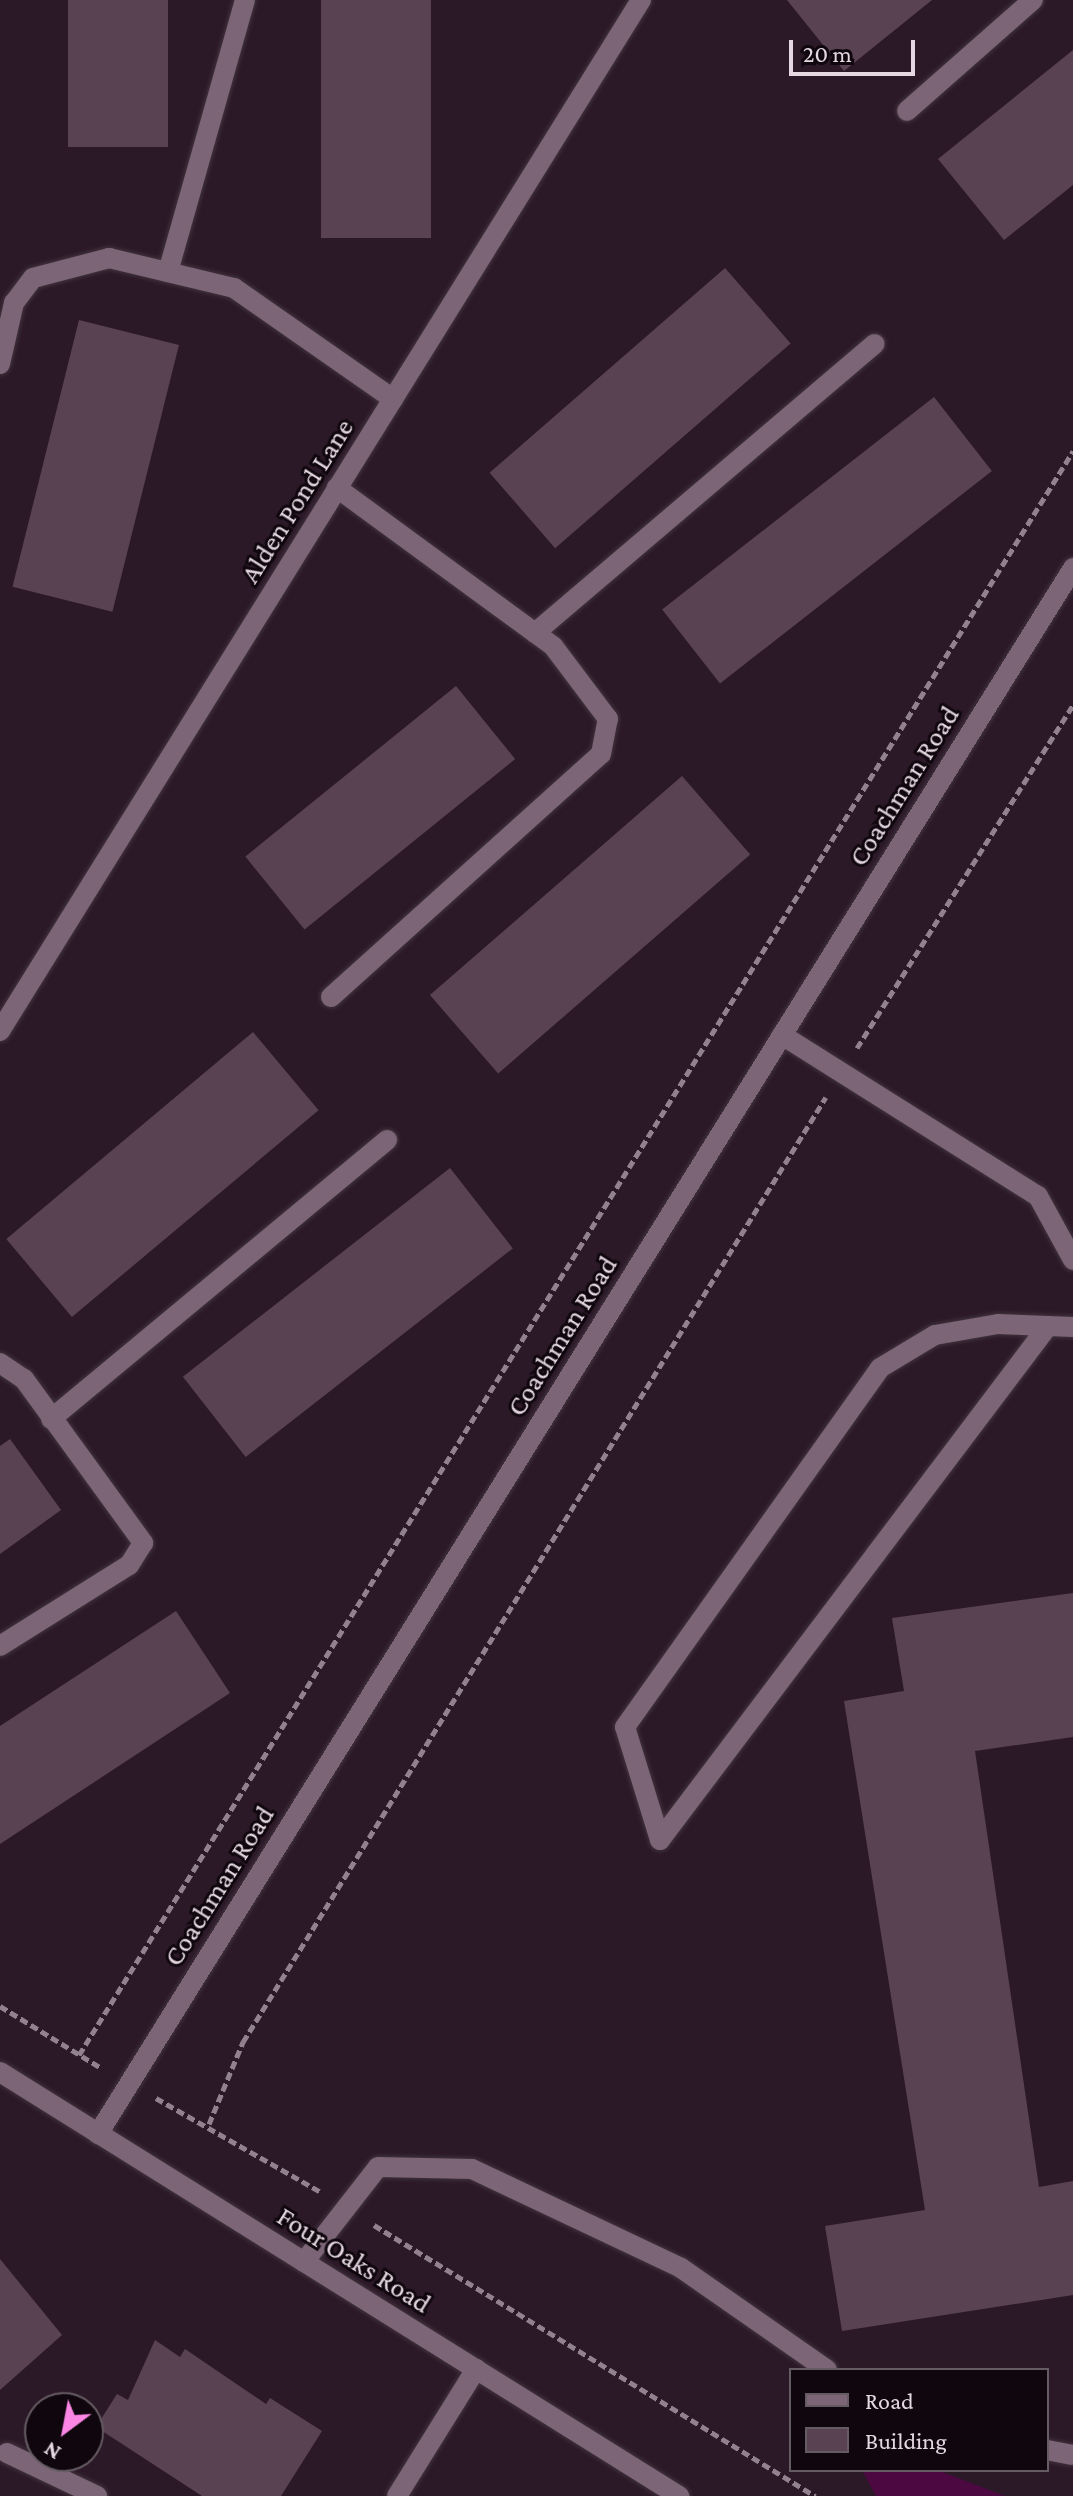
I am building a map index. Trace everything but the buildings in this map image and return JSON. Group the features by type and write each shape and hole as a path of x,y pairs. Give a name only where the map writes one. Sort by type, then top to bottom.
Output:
{"street":[{"path":"168,272 245,0"},
{"name":"Alden Pond Lane","path":"0,1031 641,0"},
{"path":"907,111 1033,0"},
{"path":"0,364 14,303 33,278 109,258 234,288 393,399"},
{"path":"535,633 875,344"},
{"path":"331,997 601,754 608,719 553,646 337,488"},
{"name":"Coachman Road","path":"98,2134 1073,568"},
{"path":"782,1035 1038,1196 1073,1260"},
{"path":"51,1419 387,1140"},
{"path":"1048,1326 660,1840 625,1727 880,1368 935,1335 998,1324 1048,1326 1073,1327"},
{"path":"0,1363 24,1379 143,1543 129,1565 0,1646"},
{"name":"Four Oaks Road","path":"2,2077 679,2496"},
{"path":"304,2262 378,2167 472,2169 681,2268 824,2368"},
{"path":"397,2496 476,2369"},
{"path":"1049,2450 1073,2455"},
{"path":"7,2453 97,2496"}],"path":[{"path":"79,2055 1073,451"},
{"path":"815,2496 209,2124 243,2042 842,1072 1073,705"}],"shaded area":[{"path":"863,2472 942,2472 1005,2496 876,2496"}]}
